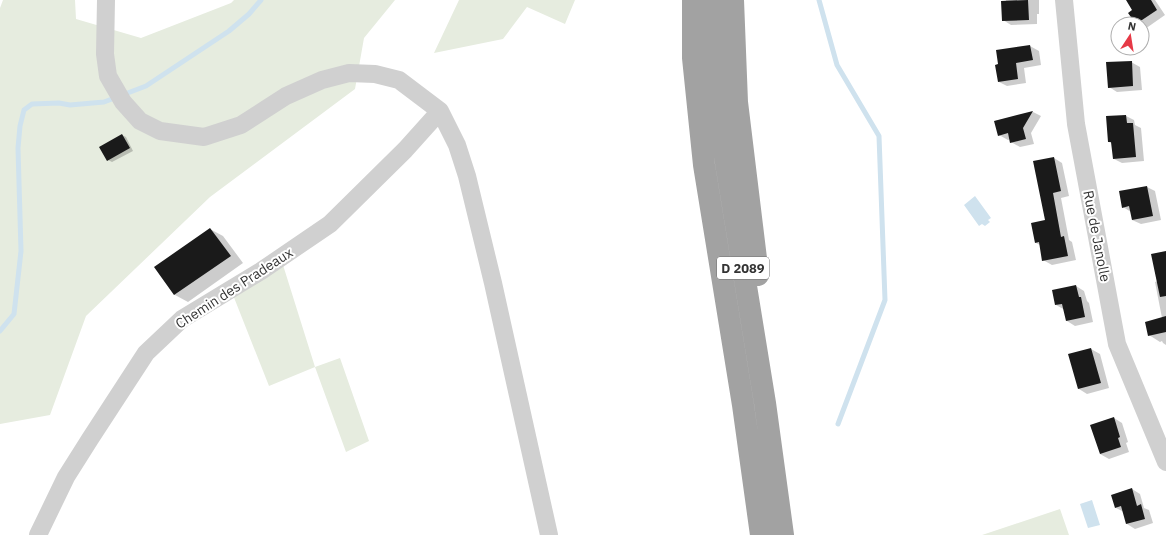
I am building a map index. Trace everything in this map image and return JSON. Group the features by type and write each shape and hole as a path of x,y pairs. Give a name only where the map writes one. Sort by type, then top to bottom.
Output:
{"highway":[{"name":"D 2089","path":"693,0 692,58 704,165 743,405 761,535"},
{"name":"D 2089","path":"715,0 714,59 726,163 765,402 783,535"},
{"path":"733,0 737,102 759,276 765,402"}],"street":[{"path":"106,0 105,54 108,76 123,102 140,121 160,131 204,137 240,125 286,96 322,80 349,73 375,74 400,80 440,111 458,145 467,176 493,283 549,535"},
{"name":"Rue de Janolle","path":"1064,0 1076,124 1117,344 1166,462"},
{"name":"Chemin des Pradeaux","path":"38,535 66,478 146,353 182,319 261,271 330,224 404,150 440,111"}],"shaded area":[{"path":"3,0 75,0 76,19 141,38 231,3 234,0 395,0 364,38 355,89 210,197 86,316 50,415 0,424 0,8"},
{"path":"459,0 575,0 565,24 527,7 503,39 434,53"},
{"path":"283,265 315,367 269,386 233,295"},
{"path":"340,358 369,441 346,452 315,367"},
{"path":"1060,509 1069,535 982,535"}],"water":[{"path":"975,196 991,218 988,220 990,222 985,226 982,224 979,226 964,205"},
{"path":"1092,500 1100,525 1088,528 1080,504"}],"building":[{"path":"1028,0 1029,20 1002,21 1001,1"},
{"path":"1126,0 1151,0 1157,10 1148,16 1130,16 1128,13 1132,10"},
{"path":"1030,45 1033,60 1016,63 1018,79 998,82 995,65 998,64 996,50"},
{"path":"1132,61 1133,86 1108,88 1106,62"},
{"path":"1033,111 1023,128 1026,139 1010,143 1008,133 998,136 994,121"},
{"path":"1126,115 1127,123 1133,123 1136,157 1113,159 1111,142 1108,142 1106,116"},
{"path":"122,134 130,148 107,161 99,147"},
{"path":"1054,157 1061,191 1053,193 1061,237 1064,236 1068,256 1042,261 1039,242 1035,243 1031,223 1045,220 1033,161"},
{"path":"1147,186 1153,216 1132,220 1129,206 1122,208 1119,191"},
{"path":"210,228 231,256 174,295 154,267"},
{"path":"1166,251 1166,296 1160,297 1151,254"},
{"path":"1076,285 1079,297 1081,297 1085,317 1066,321 1062,304 1055,305 1052,290"},
{"path":"1166,316 1166,332 1148,336 1145,322"},
{"path":"1091,348 1101,383 1078,389 1068,354"},
{"path":"1114,417 1120,437 1118,438 1121,447 1100,454 1090,425"},
{"path":"1132,488 1137,506 1141,504 1145,519 1126,524 1121,506 1115,508 1111,495"}],"waterway":[{"path":"0,331 14,314 21,251 18,148 20,126 24,110 32,104 59,103 70,105 104,102 146,86 229,31 249,14 261,0"},
{"path":"819,0 837,65 879,136 885,300 838,424"}]}
